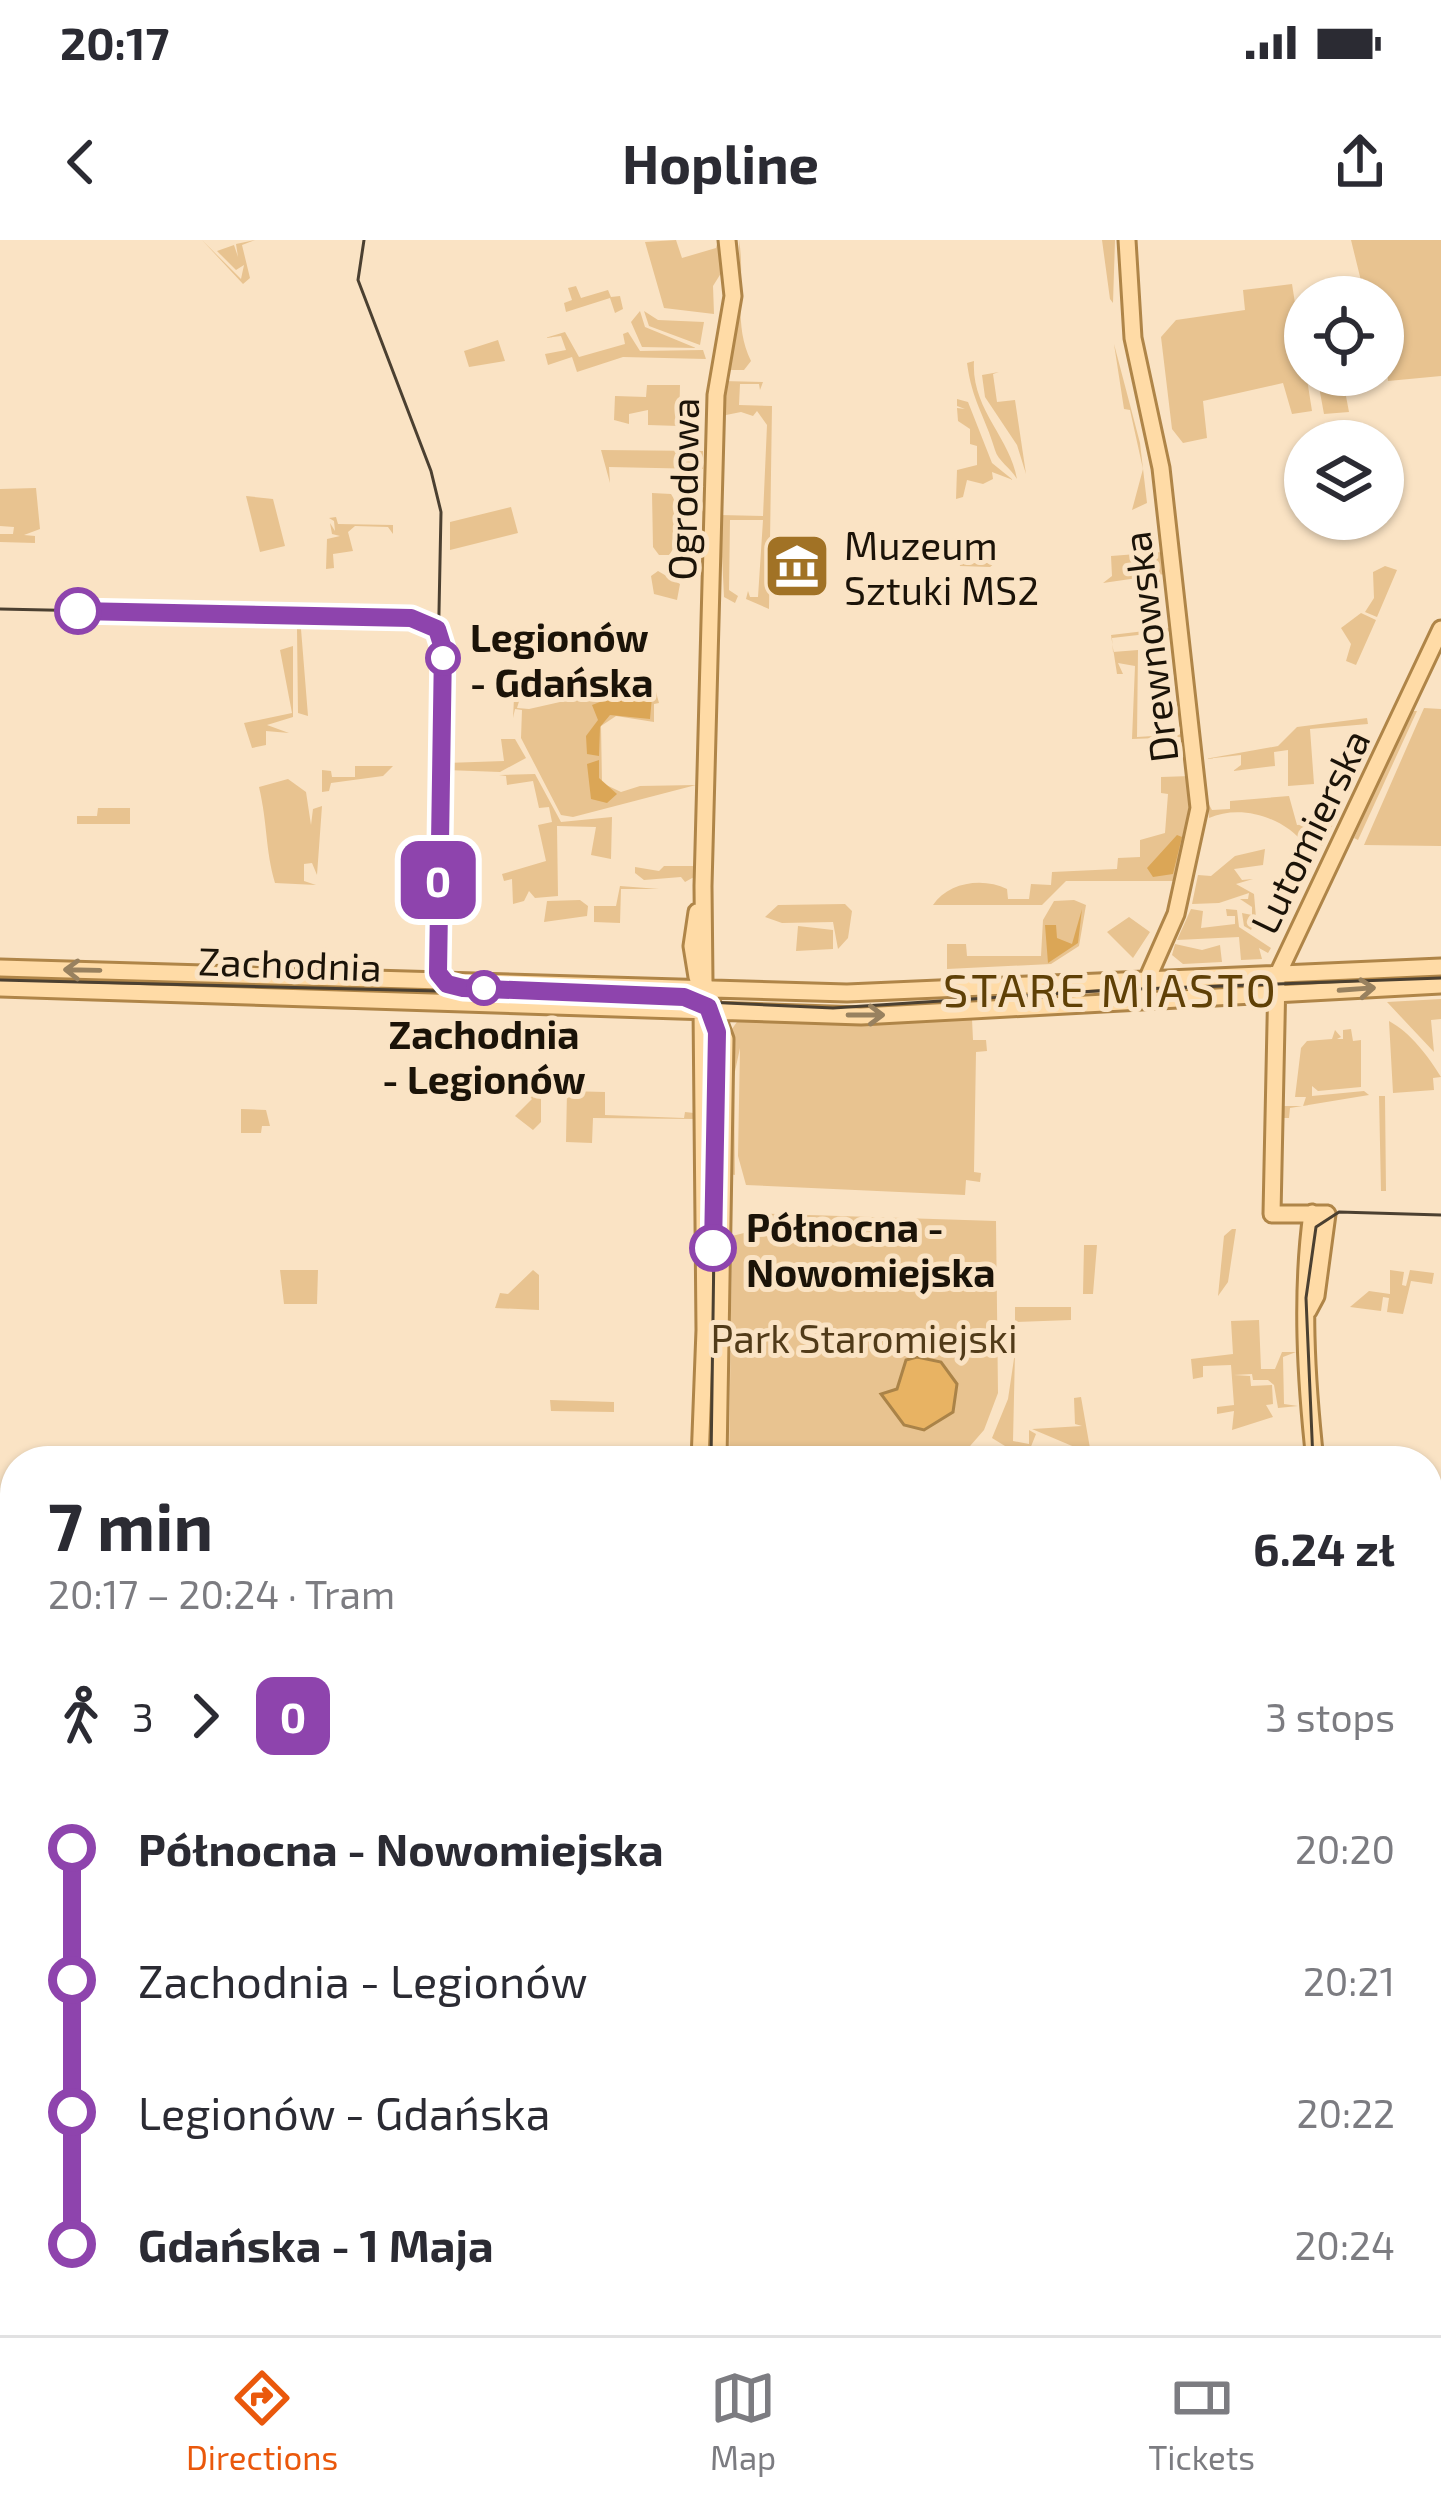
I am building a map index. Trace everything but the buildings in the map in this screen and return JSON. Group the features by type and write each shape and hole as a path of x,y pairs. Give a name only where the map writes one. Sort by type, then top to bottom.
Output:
{"main road":[{"name":"Ogrodowa","path":"718,1446 725,1034 703,990 716,395 733,296 727,240"},
{"name":"Drewnowska","path":"1127,240 1136,363 1160,467 1198,772 1196,837 1160,958 1147,978"},
{"name":"Lutomierska","path":"1314,1446 1303,1291 1320,1214 1272,1214 1273,994 1278,972 1441,629"},
{"name":"Drewnowska","path":"1147,978 1150,954 1177,903"},
{"path":"1160,958 1179,978"},
{"name":"Zachodnia","path":"0,968 857,993 1441,967"},
{"path":"1138,1000 1147,978"},
{"name":"Zachodnia","path":"0,988 878,1016 1441,985"},
{"name":"Ogrodowa","path":"700,1446 702,1205 711,1014"}],"green space":[{"path":"202,240 241,279 244,265 236,270 217,251 234,245 238,257 236,244 255,240 242,245 250,278 243,284"},
{"path":"676,240 682,258 716,248 718,240 723,270 713,286 714,314 664,308 645,242"},
{"path":"739,240 742,332 751,361 744,370 731,370 726,366 740,298"},
{"path":"1102,240 1115,240 1113,303 1110,299"},
{"path":"1351,240 1441,240 1441,376 1404,379 1404,276 1360,276"},
{"path":"1284,285 1284,386 1203,401 1207,438 1183,443 1172,429 1161,337 1176,320 1245,310 1243,290"},
{"path":"576,286 581,298 608,290 611,297 620,296 623,309 615,313 610,298 566,312 564,303 572,300 568,288"},
{"path":"640,311 645,327 696,348 642,347 631,322"},
{"path":"644,311 658,320 704,322 700,345 649,326"},
{"path":"565,332 579,357 625,344 623,334 628,332 640,351 703,350 706,359 623,357 577,372 572,357 548,365 545,354 566,350 561,336 545,338"},
{"path":"498,340 505,361 469,367 464,351"},
{"path":"1114,344 1140,443 1147,503 1132,510 1143,469 1130,410 1124,409"},
{"path":"974,361 978,394 1017,479 997,454 975,398 967,363"},
{"path":"999,372 993,374 997,402 1015,400 1026,474 1017,445 985,397 982,375"},
{"path":"723,381 763,382 760,390 759,384 740,384 739,405 772,406 769,609 746,599 748,591 750,597 758,597 763,520 730,520 729,590 738,596 735,603 724,597 720,515 763,516 767,425 757,411 753,416 741,412 721,416"},
{"path":"647,385 680,385 679,426 648,425 648,410 629,414 629,424 614,420 615,396 646,397"},
{"path":"1287,396 1310,396 1312,411 1292,414"},
{"path":"1321,396 1346,396 1349,412 1324,414"},
{"path":"957,399 968,402 992,463 1013,480 992,472 993,479 983,484 967,480 963,497 956,499 957,470 977,465 977,446 970,444 970,429 958,421 957,408 965,409 957,406"},
{"path":"601,450 703,451 703,469 609,467 610,483"},
{"path":"36,488 40,529 24,535 35,536 35,543 0,542 0,534 13,534 14,527 0,526 0,489"},
{"path":"652,493 671,494 676,508 677,534 669,555 659,555 653,547"},
{"path":"246,496 273,499 285,546 260,552"},
{"path":"511,507 518,533 450,550 450,522"},
{"path":"336,517 338,524 393,525 393,534 388,527 355,526 348,532 353,551 333,554 334,568 326,569 327,539 340,536 332,534 330,523 335,531 334,521 329,518"},
{"path":"964,543 970,550 992,545 996,562 990,567 960,566 957,548"},
{"path":"1163,552 1165,574 1103,583 1112,576 1111,556"},
{"path":"1385,566 1397,570 1377,617 1365,612 1374,598 1373,572"},
{"path":"658,571 680,584 677,600 654,594 651,576"},
{"path":"1167,590 1173,631 1112,638 1112,645 1111,635 1170,628"},
{"path":"1361,613 1376,620 1356,665 1346,661 1351,644 1341,628"},
{"path":"297,629 301,629 308,716 298,713"},
{"path":"293,646 293,717 267,725 289,733 266,731 266,745 252,748 244,723 292,713 280,650"},
{"path":"1138,650 1137,737 1186,734 1189,757 1183,737 1132,739 1135,666 1118,663 1123,674 1117,674 1114,652"},
{"path":"653,681 659,703 654,704 654,722 616,716 601,726 602,783 621,792 640,786 696,785 573,817 561,815 521,738 522,710 515,709 513,718 514,698 520,698 517,708 529,709"},
{"path":"1424,708 1441,709 1441,846 1364,845"},
{"path":"1411,711 1417,711 1358,840 1354,838"},
{"path":"1367,718 1368,724 1310,729 1314,784 1288,786 1288,750 1274,752 1275,766 1233,771 1241,765 1241,755 1205,759 1278,746 1297,727"},
{"path":"501,739 515,739 526,758 500,772 446,770 446,763 504,761"},
{"path":"355,766 393,766 383,776 331,783 329,791 322,792 322,770 331,771 332,777 355,777"},
{"path":"535,774 561,822 612,817 611,859 591,855 596,827 557,826 558,896 535,898 529,891 524,901 513,904 512,879 504,881 502,874 546,861 538,825 552,822 549,807 539,808 533,781 507,785 506,776 499,775"},
{"path":"1191,776 1190,817 1173,881 1066,881 1042,905 933,905 948,891 967,884 998,885 1007,889 1008,899 1029,899 1031,884 1051,885 1052,872 1117,869 1118,858 1140,857 1140,840 1165,833 1168,794 1161,793 1161,777"},
{"path":"288,779 306,792 311,825 313,809 322,806 317,875 312,863 304,864 304,881 316,885 275,883 259,787"},
{"path":"1289,796 1297,825 1334,822 1322,846 1305,845 1286,827 1261,816 1235,812 1209,818 1208,803 1212,810 1230,809 1230,801"},
{"path":"98,808 130,808 130,824 77,824 77,816 97,816"},
{"path":"1265,849 1263,865 1234,869 1242,880 1253,879 1236,884 1254,894 1256,918 1251,930 1244,926 1242,913 1252,915 1252,907 1240,899 1248,899 1249,893 1219,903 1192,904 1198,875 1211,876 1235,856"},
{"path":"664,866 696,866 694,877 685,882 681,877 644,880 635,873 635,867 659,871"},
{"path":"620,886 659,889 621,889 620,923 594,922 594,906 616,906"},
{"path":"580,900 588,906 587,916 544,922 547,901"},
{"path":"1054,901 1086,905 1079,946 1051,964 947,969 947,944 966,944 967,956 1041,956 1043,920"},
{"path":"845,904 852,911 848,938 838,949 833,922 782,923 765,917 778,905"},
{"path":"1191,909 1203,911 1201,928 1235,924 1235,916 1227,916 1226,909 1237,910 1239,927 1271,948 1268,953 1259,948 1262,959 1241,960 1239,937 1177,940"},
{"path":"1129,917 1150,932 1133,958 1107,932"},
{"path":"798,926 833,930 833,949 796,951"},
{"path":"1175,944 1202,950 1220,945 1222,962 1183,964 1172,955"},
{"path":"1441,999 1441,1019 1431,1020 1434,1052 1387,1002"},
{"path":"739,1019 972,1019 973,1040 986,1040 987,1051 976,1052 974,1172 981,1173 980,1182 966,1180 965,1195 746,1185 738,1156 740,1048 734,1076 735,1175 729,1174 732,1029"},
{"path":"1389,1021 1412,1038 1436,1069 1441,1077 1433,1078 1434,1090 1393,1093"},
{"path":"1351,1029 1353,1041 1361,1040 1361,1087 1318,1091 1312,1086 1312,1096 1364,1091 1369,1095 1303,1106 1306,1097 1295,1097 1301,1048 1307,1041 1332,1039 1335,1030 1341,1037 1337,1039 1343,1039 1343,1030"},
{"path":"710,1048 720,1048 718,1175 709,1174"},
{"path":"533,1081 541,1081 541,1122 533,1130 515,1116 532,1099 527,1094"},
{"path":"567,1091 605,1092 605,1115 684,1118 685,1112 694,1113 694,1119 593,1118 592,1143 566,1142"},
{"path":"1379,1096 1385,1096 1386,1191 1381,1191"},
{"path":"241,1109 266,1110 270,1126 262,1126 261,1133 241,1133"},
{"name":"Park Staromiejski","path":"745,1213 996,1221 998,1393 984,1430 970,1446 729,1446 732,1236 744,1233"},
{"path":"1236,1229 1228,1282 1218,1296 1224,1236"},
{"path":"1084,1245 1097,1245 1093,1294 1083,1294"},
{"path":"280,1270 318,1270 317,1304 284,1304"},
{"path":"533,1270 539,1275 539,1310 495,1308 500,1293 508,1294"},
{"path":"1390,1270 1404,1272 1402,1285 1406,1286 1410,1270 1434,1273 1432,1284 1411,1281 1403,1314 1387,1312 1389,1298 1383,1297 1381,1311 1350,1307 1369,1291 1390,1294"},
{"path":"1015,1307 1071,1307 1071,1320 1015,1322"},
{"path":"1259,1320 1261,1369 1275,1369 1282,1352 1296,1352 1283,1357 1284,1404 1298,1406 1278,1408 1274,1385 1268,1380 1253,1380 1252,1374 1234,1375 1250,1376 1251,1386 1272,1385 1273,1404 1266,1405 1273,1417 1232,1430 1234,1411 1217,1414 1217,1407 1234,1405 1231,1365 1203,1366 1203,1377 1193,1379 1191,1359 1233,1354 1231,1321"},
{"path":"1015,1352 1013,1441 1029,1444 1029,1430 1036,1434 1031,1446 1005,1446 992,1438 1008,1399"},
{"path":"1081,1397 1090,1446 1072,1446 1032,1429 1082,1426 1075,1424 1074,1398"},
{"path":"550,1400 614,1402 614,1412 551,1411"}],"shaded area":[{"path":"621,694 652,697 650,719 610,715 600,727 599,756 587,754 586,736 598,720 592,705"},
{"path":"599,760 599,778 617,794 607,803 591,799 587,764"},
{"path":"1177,835 1182,837 1173,874 1153,877 1147,868"},
{"path":"1082,909 1078,943 1048,963 1045,925 1056,925 1057,938 1072,944"},
{"path":"917,1357 941,1362 957,1384 953,1412 924,1430 904,1425 881,1394 897,1389 906,1360"}],"tram line":[{"path":"364,240 358,280 431,471 441,512 432,960 437,981 456,991"},
{"path":"0,609 411,618 430,623 443,642"},
{"name":"0","path":"78,611 411,618 425,620 437,629 443,648 438,973 447,984 463,988 684,997 708,1007 717,1032 713,1248"},
{"path":"0,980 516,993 833,1008 1111,990 1441,978"},
{"path":"696,999 711,1012 717,1032 711,1446"},
{"path":"1312,1446 1306,1298 1316,1227 1339,1212 1441,1215"}],"place":[{"name":"Muzeum Sztuki MS2","path":"797,566"},
{"name":"Legionów - Gdańska","path":"443,658"},
{"name":"Zachodnia - Legionów","path":"484,988"},
{"name":"Północna - Nowomiejska","path":"713,1248"}],"district":[{"name":"STARE MIASTO","path":"1111,989"}]}
